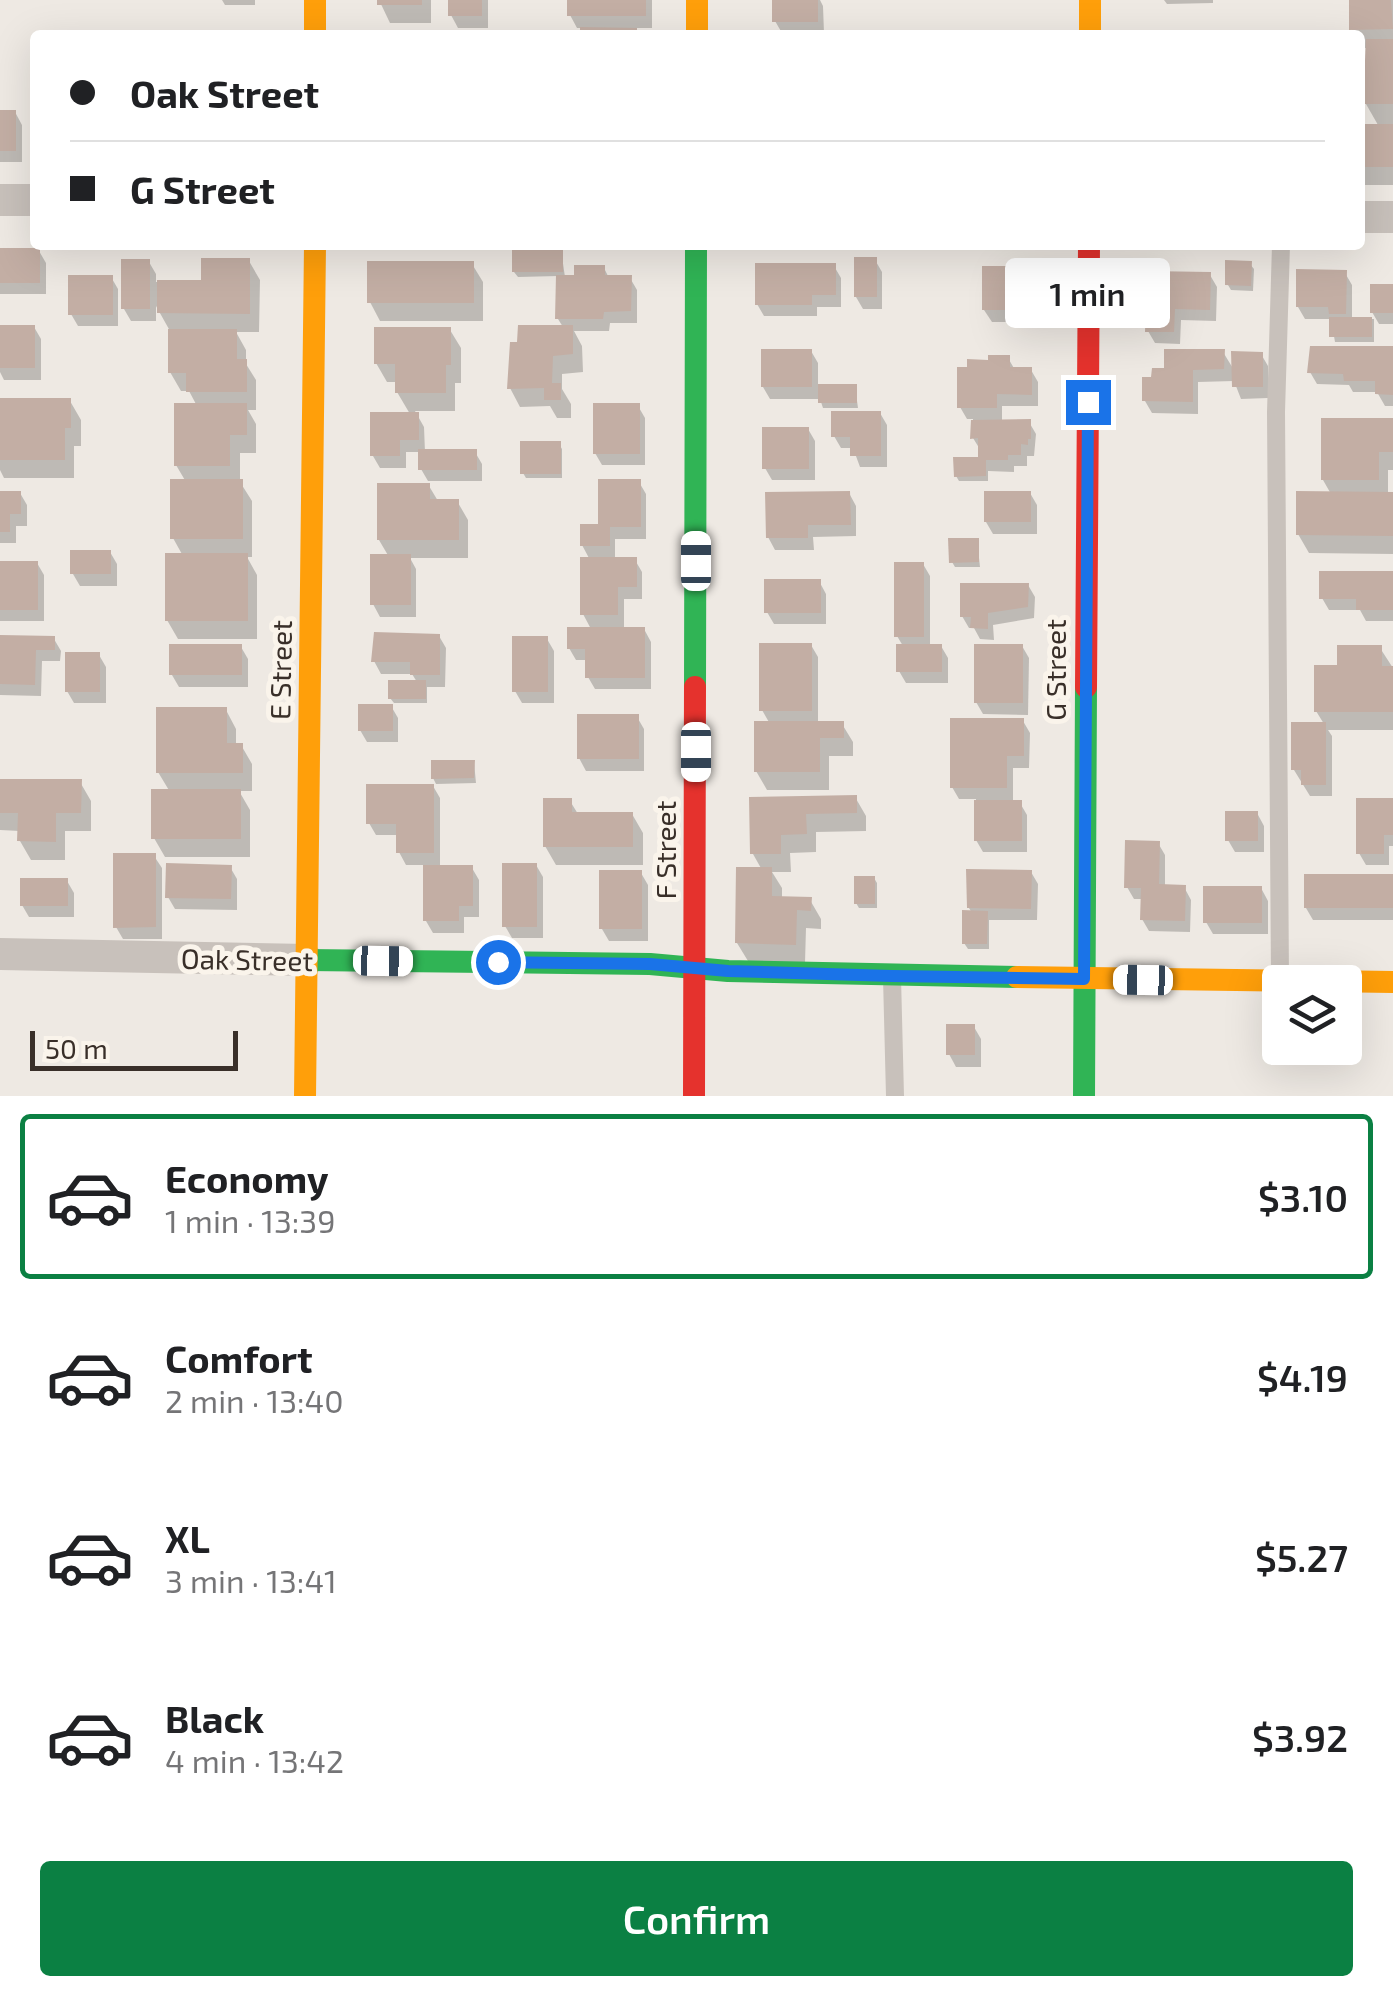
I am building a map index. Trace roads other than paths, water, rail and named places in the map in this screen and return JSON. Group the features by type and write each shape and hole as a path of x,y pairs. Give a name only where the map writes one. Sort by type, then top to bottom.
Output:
{"street":[{"path":"315,0 315,30"},
{"path":"696,30 697,0"},
{"path":"1090,0 1090,30"},
{"path":"0,200 30,200"},
{"path":"1365,217 1393,218"},
{"name":"E Street","path":"305,1096 315,250"},
{"name":"F Street","path":"694,1096 696,250"},
{"name":"G Street","path":"1084,1096 1088,250"},
{"name":"Oak Street","path":"0,954 650,964 892,976 1262,981"},
{"name":"Oak Street","path":"1362,982 1393,982"}],"lane":[{"path":"1280,965 1276,412 1281,250"},
{"path":"892,976 895,1096"}]}
